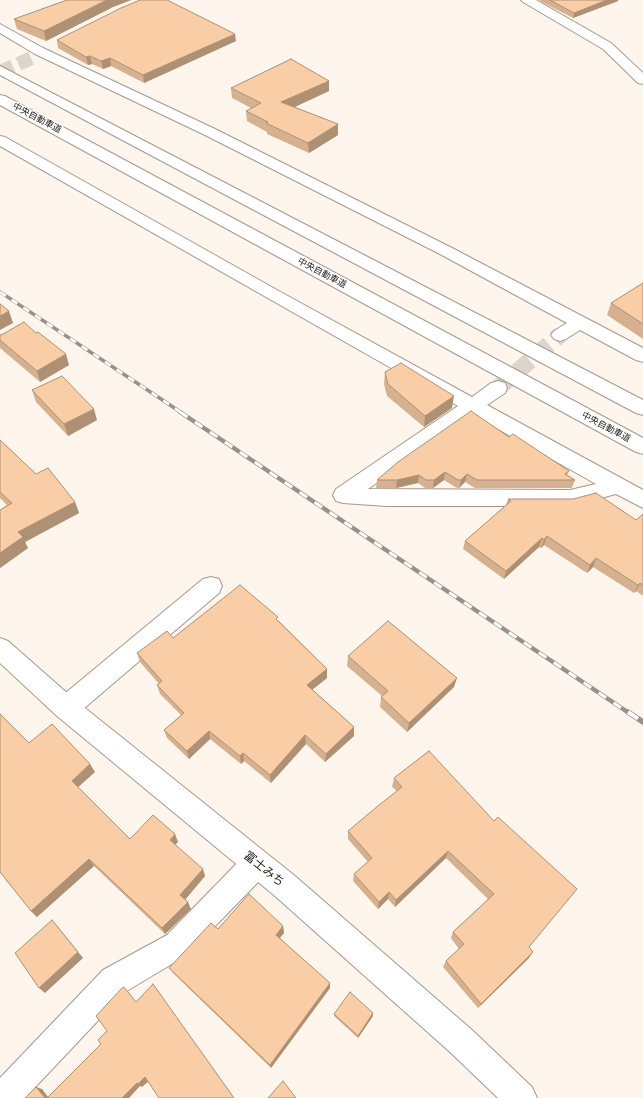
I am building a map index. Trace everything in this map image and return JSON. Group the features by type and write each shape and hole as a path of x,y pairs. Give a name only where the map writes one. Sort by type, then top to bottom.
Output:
{"main road":[{"path":"527,0 607,46 643,80"},
{"path":"0,28 42,51 210,132 446,251 643,356"},
{"path":"0,70 643,408"},
{"name":"中央自動車道","path":"0,98 643,447"},
{"path":"0,140 264,291 643,500"},
{"path":"560,335 579,323"},
{"path":"498,388 343,495 386,498 570,498 618,486"},
{"path":"66,708 211,586"},
{"name":"富士みち","path":"0,648 66,708 290,891 461,1041 521,1098"},
{"path":"3,1098 114,981 177,945 256,864"}],"building":[{"path":"67,0 107,0 44,31 14,19"},
{"path":"140,0 167,0 235,34 143,75 110,58 101,61 90,56 86,57 57,40"},
{"path":"550,0 607,0 574,13"},
{"path":"291,59 329,81 281,102 338,124 308,143 266,123 268,122 246,111 261,103 231,88"},
{"path":"643,283 643,324 611,303"},
{"path":"0,304 9,311 0,316"},
{"path":"24,322 36,333 38,332 66,354 37,371 0,340 0,335"},
{"path":"401,363 454,396 425,416 388,384 385,372"},
{"path":"62,376 94,409 64,424 32,390"},
{"path":"471,411 509,437 513,434 569,471 565,474 575,480 477,480 467,474 461,480 458,480 445,472 434,480 426,480 419,475 397,480 377,480 398,462"},
{"path":"0,440 36,474 48,468 75,502 18,532 23,537 0,553 0,510 12,503 0,492"},
{"path":"596,493 636,520 643,514 643,585 640,583 638,585 596,558 590,565 547,536 544,540 542,538 506,571 465,541 511,501 508,499 573,499"},
{"path":"240,585 278,617 276,619 327,669 307,685 354,727 326,754 305,735 270,775 243,753 240,756 209,731 187,751 164,730 184,713 157,685 162,681 137,653 167,631 173,638"},
{"path":"388,621 457,678 409,723 381,697 388,691 348,656"},
{"path":"0,714 29,743 52,724 90,764 72,781 130,839 153,815 175,834 170,840 203,869 180,895 188,902 162,928 89,859 31,911 0,872"},
{"path":"429,751 494,821 498,817 577,889 529,947 533,952 481,1004 446,961 464,944 453,932 494,894 448,851 396,900 389,892 379,902 354,874 372,858 348,831 402,787 394,778"},
{"path":"249,894 283,926 276,935 330,983 270,1065 169,968 211,923 218,929"},
{"path":"52,920 78,952 39,988 15,953"},
{"path":"153,984 234,1098 159,1098 145,1077 122,1098 47,1098 101,1044 98,1040 107,1031 96,1016 122,988 124,987 136,1002"},
{"path":"350,992 373,1013 358,1036 334,1014"},
{"path":"283,1081 296,1098 268,1098"},
{"path":"36,1087 45,1098 25,1098"}],"tunnel":[{"path":"0,72 34,57"},
{"path":"498,388 560,335"}],"railway":[{"path":"0,292 182,413"},
{"path":"180,412 629,713"},
{"path":"628,712 643,722"}]}
